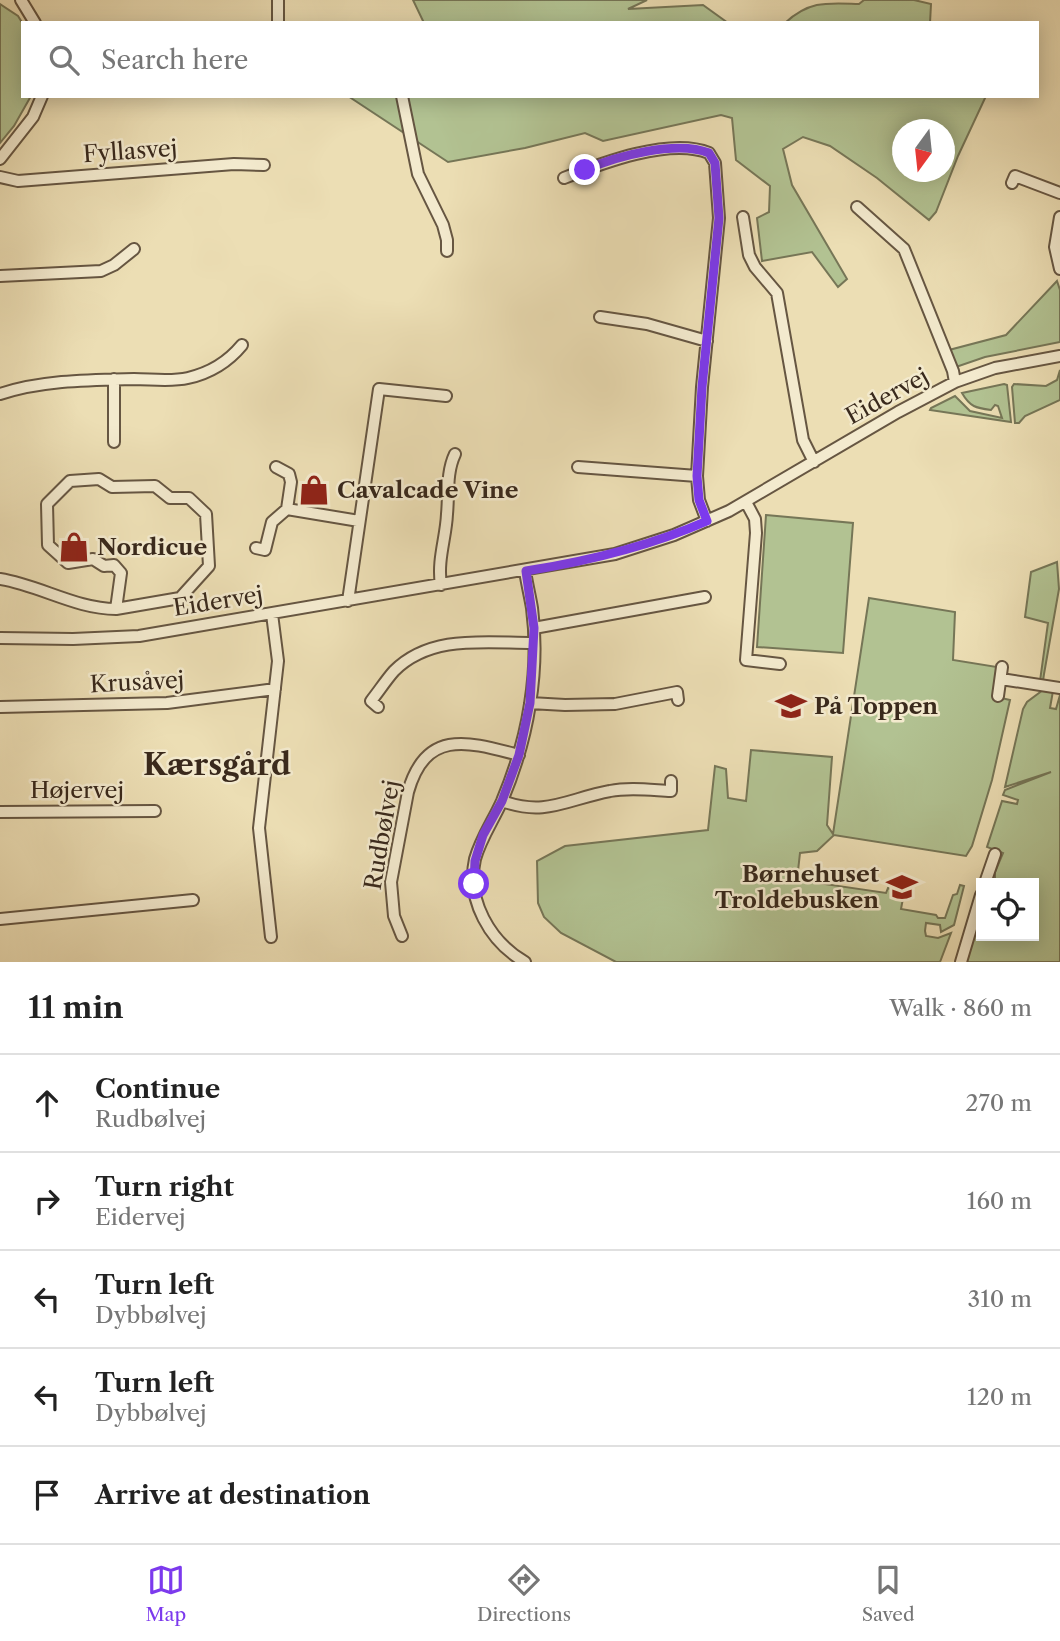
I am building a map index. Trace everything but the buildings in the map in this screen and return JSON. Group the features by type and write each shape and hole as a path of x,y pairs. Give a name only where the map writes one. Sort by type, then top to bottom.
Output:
{"street":[{"path":"21,0 35,21"},
{"path":"278,0 278,21"},
{"path":"0,159 24,130 41,98"},
{"path":"402,98 418,174 443,225 447,251"},
{"path":"564,178 593,166 644,153 683,147 709,153 715,163 719,218 702,387 697,476 699,500 707,521"},
{"name":"Fyllasvej","path":"0,177 18,181 234,164 264,165"},
{"path":"1012,183 1015,176 1060,192"},
{"path":"857,206 904,249 955,382"},
{"path":"743,217 749,255 755,267 777,293 803,440 814,462"},
{"path":"1060,217 1055,247 1060,269"},
{"path":"0,276 101,271 114,265 134,249"},
{"path":"600,317 647,324 707,341"},
{"path":"0,394 20,387 53,382 185,379 220,366 233,357 243,345"},
{"name":"Eidervej","path":"0,638 95,639 139,636 615,554 667,538 746,502 955,382 995,368 1060,356"},
{"path":"114,379 114,442"},
{"path":"348,601 379,389 446,396"},
{"path":"441,585 439,566 447,513 448,484 455,454"},
{"path":"256,548 265,550 272,522 288,509 291,482 289,474 276,467"},
{"path":"578,467 697,476"},
{"path":"0,579 22,583 88,605 116,608 180,598 209,566 206,513 188,498 170,498 155,486 112,487 99,479 70,481 47,504 48,545 68,563 93,559 104,566 114,565 121,573 116,608"},
{"path":"746,502 755,519 757,533 746,660 780,664"},
{"path":"288,509 359,522"},
{"path":"525,962 502,945 487,925 477,905 474,884 475,861 483,835 502,801 519,755 530,703 534,628 526,571"},
{"path":"534,628 705,597"},
{"path":"271,937 259,828 275,689 277,645 272,614"},
{"path":"378,707 371,701 394,671 410,658 429,649 452,643 533,643"},
{"path":"998,696 1001,673 1060,688"},
{"name":"Krusåvej","path":"0,707 167,704 275,689"},
{"path":"530,703 615,704 677,692 678,700"},
{"name":"Rudbølvej","path":"402,936 394,916 391,882 411,779 420,764 430,753 456,742 472,743 519,755"},
{"path":"502,801 519,807 547,808 611,790 671,791 671,781"},
{"name":"Højervej","path":"0,812 155,811"},
{"path":"990,878 995,853"},
{"path":"0,919 193,900"},
{"path":"961,962 976,912"}],"green space":[{"path":"413,0 647,0 628,9 703,5 725,21 423,21"},
{"path":"864,0 914,0 931,4 930,21 788,21 803,10 820,4 859,4"},
{"path":"0,4 21,21 21,98 30,98 14,126 0,143"},
{"path":"351,98 985,98 955,164 955,119 892,119 892,182 948,182 936,212 929,220 877,178 830,146 803,137 783,149 792,185 847,279 838,287 812,252 762,261 757,218 769,212 770,186 736,160 732,118 721,115 603,141 585,133 525,148 448,162"},
{"path":"1057,281 1060,290 1060,342 985,357 956,367 949,350 1006,335"},
{"path":"1060,370 1060,400 1015,423 1014,384 1046,386 1057,380"},
{"path":"1007,385 1011,422 930,410 955,396 970,411 1002,418 998,406 995,405 991,410 977,407 962,393"},
{"path":"766,515 853,523 843,653 757,647"},
{"path":"1057,562 1059,589 1043,681 1040,681 1048,623 1025,617 1031,572"},
{"path":"869,598 955,612 953,660 997,667 993,696 1010,700 992,780 972,846 966,856 834,835 817,851 800,853 797,880 886,893 888,888 904,893 901,909 936,915 938,918 945,918 953,895 957,894 960,885 964,886 954,925 941,932 940,925 926,923 926,936 938,938 951,933 940,962 616,962 561,933 544,917 538,903 537,861 565,846 708,830 715,766 726,769 728,798 746,801 751,750 832,757 827,825 833,834"},
{"path":"1043,690 1053,691 1050,708 1056,709 1060,695 1060,962 964,962 976,924 976,941 1039,941 1039,878 995,878 1003,853 987,847 1002,801 1017,804 1018,800 1003,795 1005,790 1051,772 1005,787 1023,709 1027,702"}],"place":[{"name":"Cavalcade Vine","path":"314,490"},
{"name":"Nordicue","path":"74,547"},
{"name":"På Toppen","path":"791,706"},
{"name":"Børnehuset Troldebusken","path":"902,887"}],"district":[{"name":"Kærsgård","path":"217,764"}],"route":[{"path":"474,884 475,861 483,835 502,801 519,755 530,703 534,628 526,571 615,554 707,521 697,490 702,387 719,218 715,163 709,153 683,147 644,153 585,170"}]}
